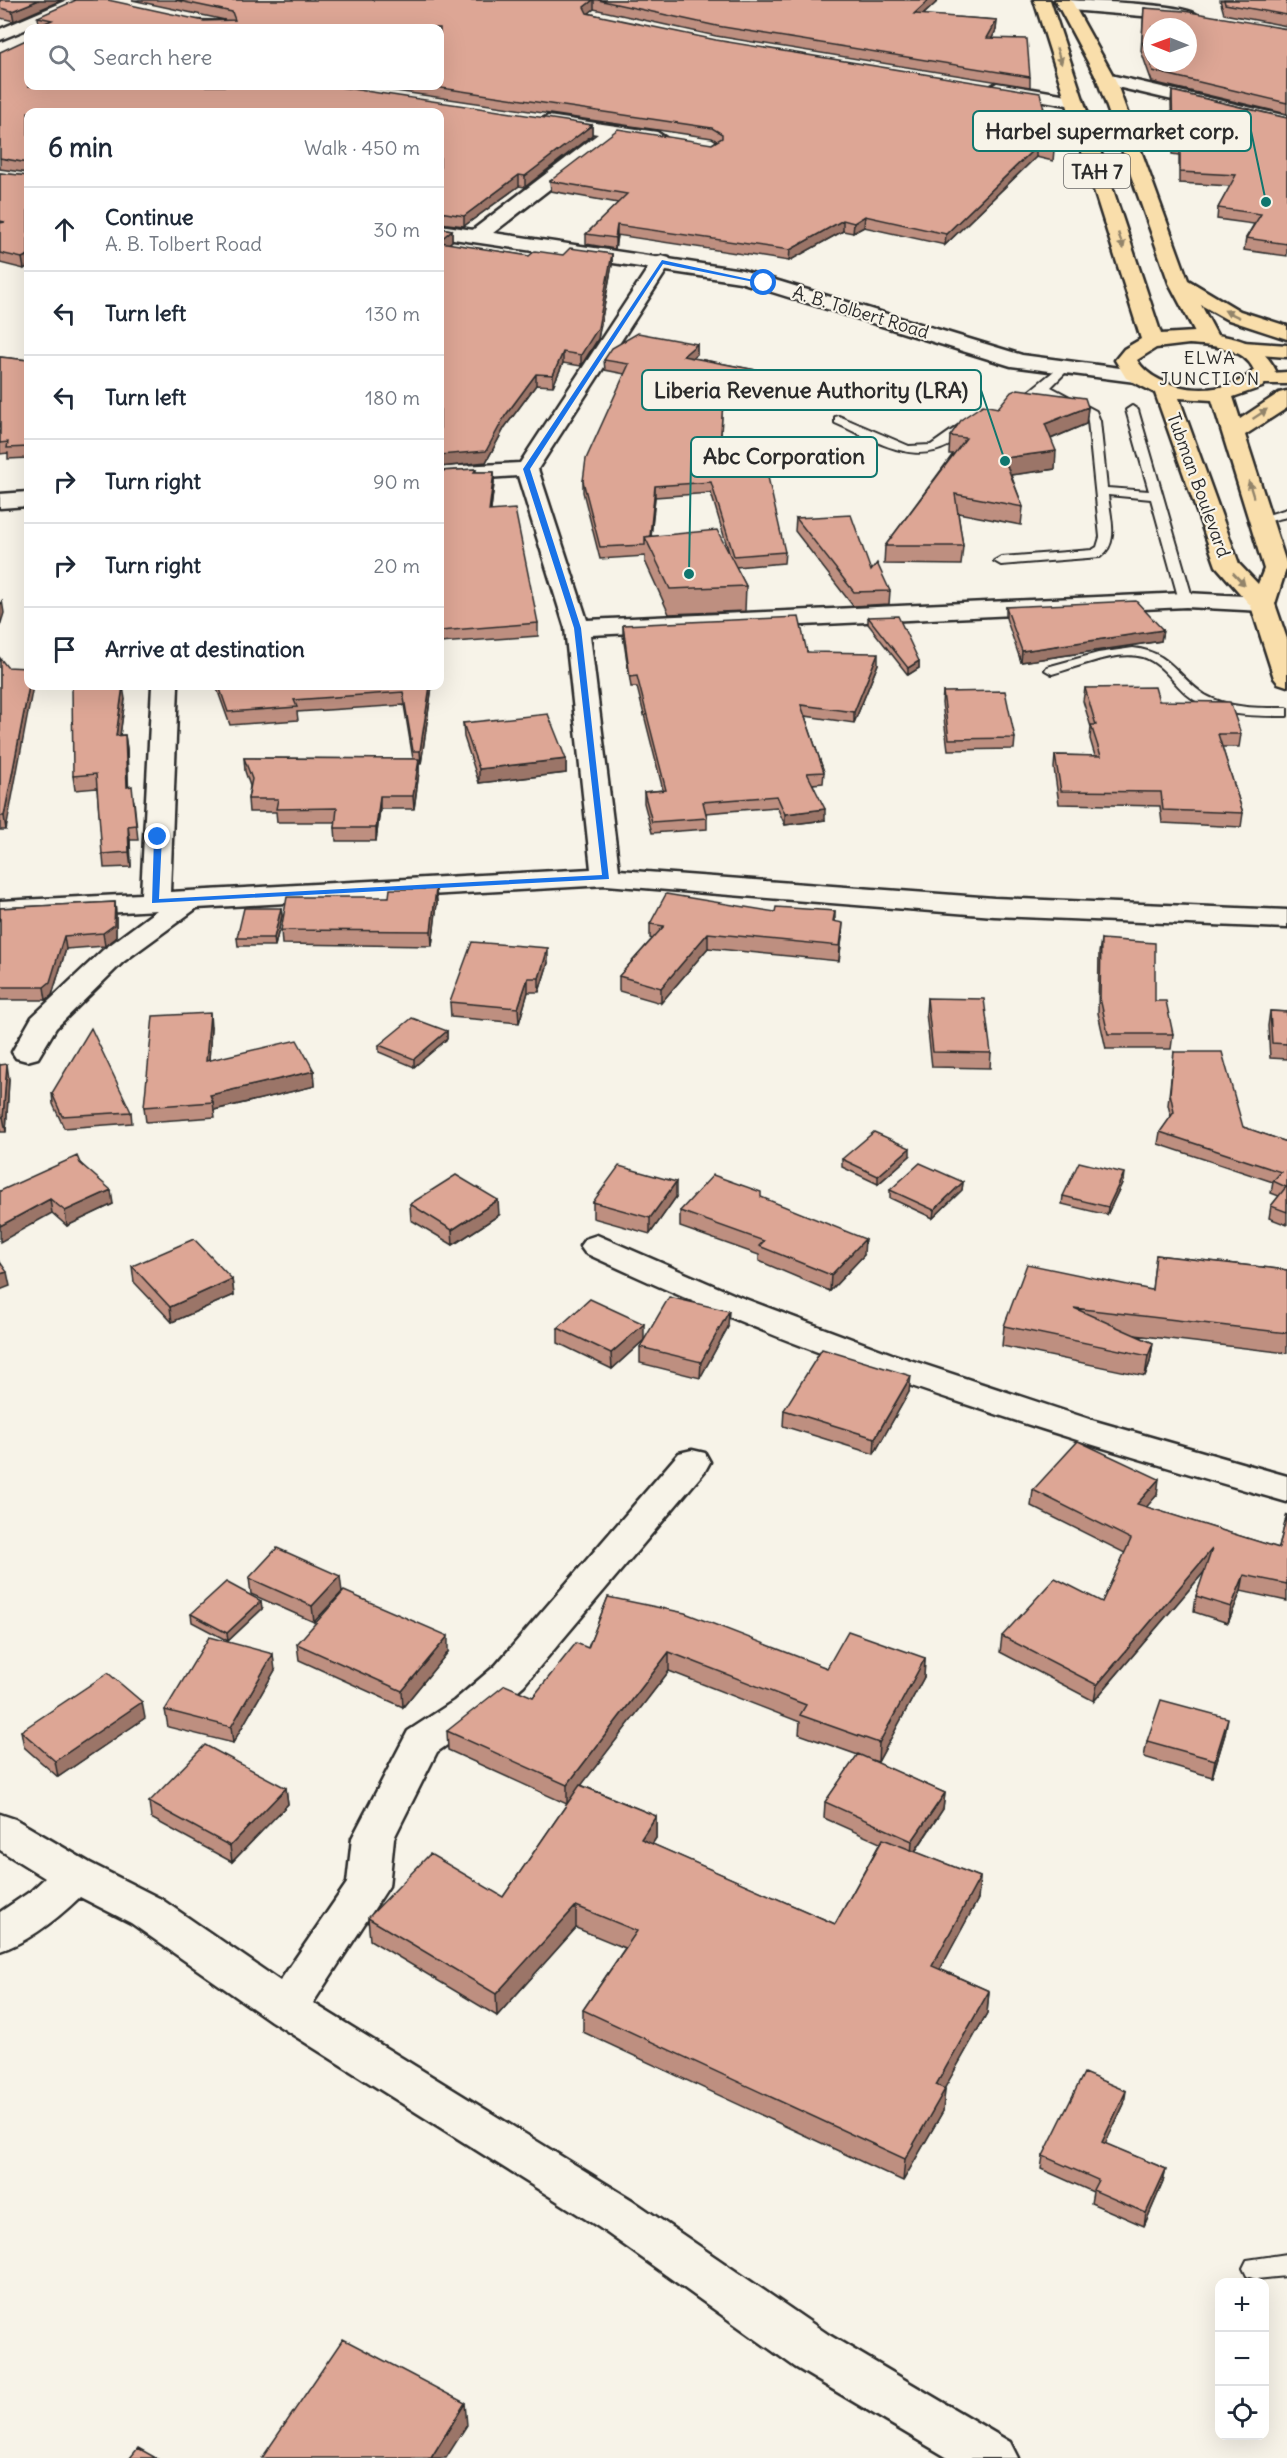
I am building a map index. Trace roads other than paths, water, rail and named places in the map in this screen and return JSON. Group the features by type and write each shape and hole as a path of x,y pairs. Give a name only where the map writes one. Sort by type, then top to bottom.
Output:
{"main road":[{"name":"TAH 7","path":"1042,0 1153,342"},
{"name":"TAH 7","path":"1064,3 1106,79 1179,283"},
{"path":"1179,283 1233,315 1287,333"},
{"path":"1179,283 1209,339"},
{"path":"1287,351 1243,348 1209,339 1180,338 1153,342 1130,353 1126,360 1128,368 1135,376 1164,389 1202,394 1221,394 1252,386 1262,379 1287,378"},
{"path":"1243,348 1263,363 1265,371 1262,379"},
{"name":"Tubman Boulevard","path":"1164,389 1227,566 1263,604 1287,678"},
{"path":"1221,394 1276,569 1263,604"},
{"path":"1234,432 1287,398"}],"street":[{"path":"25,24 81,0"},
{"path":"1064,3 1139,9 1206,19"},
{"path":"0,35 24,25"},
{"path":"1106,79 1207,101 1287,122"},
{"path":"983,86 1073,101"},
{"path":"530,118 679,142"},
{"path":"477,236 612,132"},
{"name":"A. B. Tolbert Road","path":"444,232 662,262 742,276 1019,362 1135,376"},
{"path":"527,469 662,262"},
{"name":"A. B. Tolbert Road","path":"996,353 1101,358 1130,353"},
{"path":"444,474 527,469"},
{"path":"527,469 577,628 606,877"},
{"path":"0,501 24,499"},
{"path":"577,628 1186,600 1263,604"},
{"path":"155,902 165,690"},
{"path":"0,910 606,877 994,907 1287,919"},
{"path":"27,1052 43,1023 113,956 188,901"},
{"path":"597,1246 746,1312 951,1388 1128,1445 1287,1489"},
{"path":"286,2008 368,1886 373,1838 397,1786 422,1742 468,1711 510,1675 692,1462"},
{"path":"0,1830 75,1875 146,1911 286,2008 616,2214 812,2351 993,2458"},
{"path":"0,1934 46,1903 75,1875"}],"lane":[{"path":"1022,397 1042,388 1063,369"},
{"path":"1001,561 1095,554 1103,549 1106,537 1094,421 1090,411 1042,388"},
{"path":"1132,410 1154,495 1186,600"},
{"path":"839,420 907,450 920,450 934,449 981,416"},
{"path":"1102,491 1154,495"},
{"path":"1261,519 1287,513"},
{"path":"1052,670 1117,654 1143,652 1166,666 1200,697 1220,706 1248,712 1287,712"},
{"path":"1256,2268 1287,2265"}],"place":[{"name":"Harbel supermarket corp.","path":"1266,202"},
{"name":"Liberia Revenue Authority (LRA)","path":"1005,461"},
{"name":"Abc Corporation","path":"689,574"}],"district":[{"name":"ELWA JUNCTION","path":"1210,367"}]}
